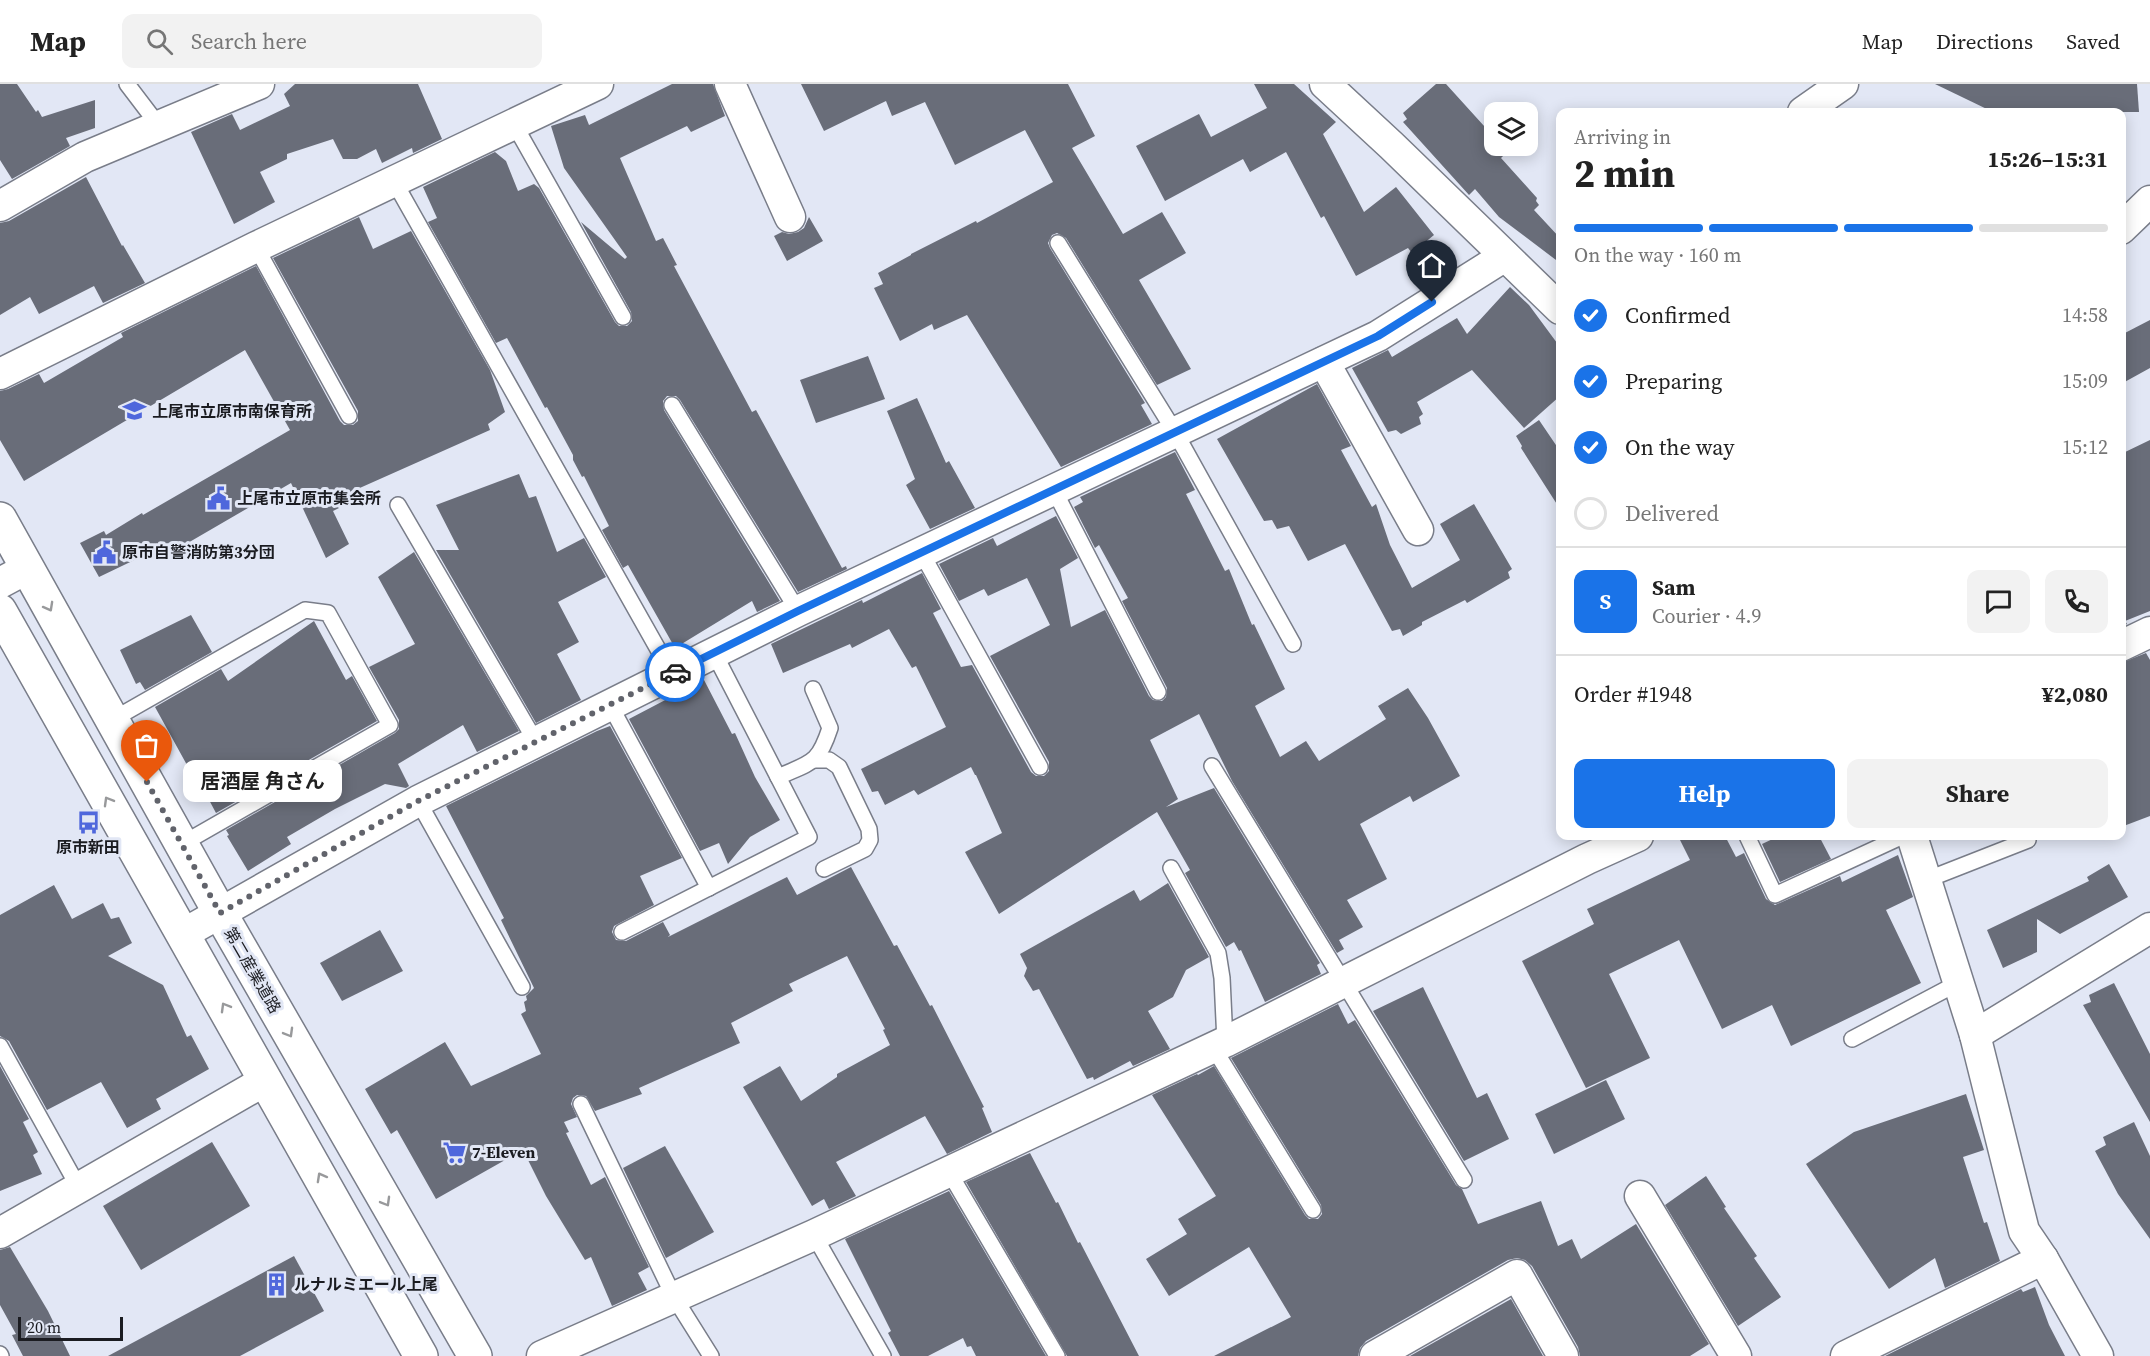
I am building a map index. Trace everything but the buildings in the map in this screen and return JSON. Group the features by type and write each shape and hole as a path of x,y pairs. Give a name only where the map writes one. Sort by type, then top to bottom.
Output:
{"main road":[{"name":"第二産業道路","path":"0,519 14,576 112,720 220,913 475,1356"},
{"path":"0,611 421,1356"}],"street":[{"path":"0,206 85,158 259,84"},
{"path":"0,374 256,247 598,84"},
{"path":"730,84 789,217"},
{"path":"1325,84 1505,256 1555,296"},
{"path":"1809,108 1843,84"},
{"path":"2126,224 2150,201"},
{"path":"183,934 418,801 714,652 1378,336 1505,256"},
{"path":"1324,362 1418,530"},
{"path":"2126,644 2150,632"},
{"path":"542,1356 814,1235 1219,1044 1587,858 1629,840"},
{"path":"1913,840 1975,1035 2024,1231 2043,1259 2098,1356"},
{"path":"1975,1035 2150,928"},
{"path":"1,1230 79,1188 266,1080"},
{"path":"1640,1196 1737,1356"},
{"path":"1846,1356 2043,1259"},
{"path":"1375,1356 1517,1275 1563,1356"}],"lane":[{"path":"127,84 159,126"},
{"path":"514,124 623,317"},
{"path":"394,182 672,674"},
{"path":"1058,243 1175,432 1293,644"},
{"path":"256,247 349,416"},
{"path":"672,405 798,611"},
{"path":"1054,490 1158,692"},
{"path":"398,505 536,742"},
{"path":"921,552 1040,767"},
{"path":"112,720 305,610 328,613 390,725 182,844"},
{"path":"622,932 810,837 714,652"},
{"path":"813,689 830,728 824,747 815,760"},
{"path":"610,705 709,888"},
{"path":"778,777 815,760 828,760 838,767 869,829 870,840 865,849 824,869"},
{"path":"1212,766 1464,1180"},
{"path":"418,801 522,987"},
{"path":"1749,840 1775,895 1894,840"},
{"path":"1926,880 2028,840"},
{"path":"1171,868 1218,953 1222,978 1219,1044 1313,1210"},
{"path":"1852,1039 1958,983"},
{"path":"0,1046 79,1188"},
{"path":"581,1104 674,1297 711,1356"},
{"path":"949,1172 1057,1356"},
{"path":"814,1235 883,1356"}],"way so far":[{"path":"147,782 220,913 418,801 675,672"}],"place":[{"name":"上尾市立原市南保育所","path":"134,411"},
{"name":"上尾市立原市集会所","path":"219,498"},
{"name":"原市自警消防第3分団","path":"104,552"},
{"name":"居酒屋 角さん","path":"147,782"},
{"name":"原市新田","path":"88,822"},
{"name":"7-Eleven","path":"454,1152"},
{"name":"ルナルミエール上尾","path":"276,1284"}],"route":[{"path":"675,672 798,611 1378,336 1432,302"}]}
